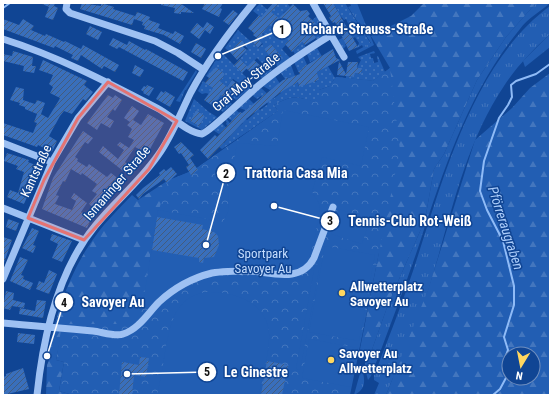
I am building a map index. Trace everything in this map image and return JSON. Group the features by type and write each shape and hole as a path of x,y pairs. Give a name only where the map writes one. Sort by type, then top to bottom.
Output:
{"street":[{"path":"67,3 66,9 70,13 155,41 178,53 204,70"},
{"name":"Ismaninger Straße","path":"38,395 41,362 48,327 63,284 84,240 105,214 148,169 162,151 204,70 253,3"},
{"path":"313,3 344,57"},
{"name":"Graf-Moy-Straße","path":"3,39 53,57 108,82 165,112 198,134 206,132 236,104 275,72 331,35"},
{"name":"Kantstraße","path":"3,279 52,162 78,118 108,82"},
{"path":"3,143 52,162"},
{"path":"3,323 122,335 135,327 170,293 188,281 200,276 220,272 252,272 277,276 294,274 302,271 310,265 314,258 333,207"},
{"path":"3,208 84,240"}],"highlighted area":[{"path":"108,82 177,121 149,169 84,240 28,218 44,180 78,118"}],"green space":[{"path":"260,3 270,12 279,3 287,3 290,7 283,13 288,19 284,24 285,26 287,24 306,47 295,54 293,51 299,46 292,38 282,49 290,58 277,67 276,63 283,58 271,44 264,49 272,58 267,63 272,70 262,78 257,73 264,65 257,58 246,69 245,64 241,60 238,61 248,49 241,41 230,52 225,48 238,30 258,48 263,44 259,40 264,34 252,23 256,19 267,27 266,11 261,17 253,11"},
{"path":"333,3 345,3 371,44 363,47 362,45 357,48 359,43 355,37 345,44 346,46 343,49 338,40 353,34 346,19 344,20 336,13 338,11"},
{"path":"350,3 357,3 374,45 357,54 356,51 371,43 348,7 351,6"},
{"path":"424,3 536,3 506,37 477,80 444,154 434,169 425,220 389,302 370,355 365,360 360,349 379,252 171,322 62,330 56,360 64,362 59,391 73,395 46,395 47,365 50,357 48,356 55,324 65,292 88,247 109,219 132,195 138,200 167,181 194,170 278,111 305,98 314,102 321,99 336,77 373,81 390,68 371,36 411,16","holes":["157,217 159,306 143,303"]},
{"path":"536,3 550,3 523,25 502,53 486,78 460,130 439,185 396,309 371,376 368,380 365,364 370,355 389,302 425,220 434,169 444,154 477,80 506,37"},
{"path":"550,6 550,34 514,72 490,109 478,133 459,184 429,288 419,315 386,395 374,395 379,383 374,380 374,376 404,298 436,200 463,127 480,92 500,59 523,30"},
{"path":"317,16 325,29 324,35 317,40 307,25"},
{"path":"550,34 550,47 525,67 523,61"},
{"path":"317,48 335,78 330,86 319,90 321,99 314,102 302,98 289,98 284,100 274,105 278,111 222,149 217,145 221,141 224,143 230,136 224,130 219,134 213,130 221,122 229,131 231,129 226,124 227,122 224,119 226,118 235,130 243,123 237,116 232,121 227,117 235,109 247,120 255,113 250,107 245,110 237,107 248,98 260,110 268,104 261,96 257,99 252,95 261,88 273,99 281,93 276,86 270,90 263,86 275,76 284,90 294,84 291,77 285,79 280,72 291,65 299,87 312,80 303,69 298,71 294,62 303,56 315,82 319,80 317,72 322,69 317,59 310,62 307,54"},
{"path":"374,51 375,53 370,54 371,58 373,58 374,63 378,62 378,56 385,72 373,81 346,78 346,76 354,77 355,73 361,74 362,68 357,68 361,60 358,57"},
{"path":"221,52 254,85 236,100 233,97 242,85 233,79 225,89 221,86 223,84 220,81 225,74 216,67 208,77 206,76"},
{"name":"Sportpark Savoyer Au","path":"390,68 400,150 350,395 73,395 59,391 64,362 56,360 62,324 138,324 157,217 167,181 194,170 278,111 274,105 289,98 302,98 314,102 319,90 330,86 336,77 373,81"},
{"path":"196,70 197,72 185,90 180,102 176,101"},
{"path":"550,73 550,395 386,395 428,290 475,140 512,108 530,88"},
{"path":"203,81 214,87 209,94 202,94 198,91"},
{"path":"221,95 226,96 224,98 232,104 223,112 213,106"},
{"path":"194,99 217,117 202,130 185,121","holes":["196,110 205,116 199,126 190,121"]},
{"path":"283,110 369,127 361,166 322,157 312,192 320,205 318,219 311,252 305,264 298,269 276,272 224,269 206,271 189,278 151,305 143,304 158,210 223,222 228,212 229,189 237,143 277,146"},
{"path":"338,209 370,218 362,244 331,234"},
{"name":"Allwetterplatz Savoyer Au","path":"325,246 375,255 359,341 309,332"},
{"path":"315,264 320,265 300,370 296,369"},
{"path":"207,292 217,292 238,296 256,306 267,323 269,341 259,395 157,395 169,332 176,314 187,299"},
{"name":"Savoyer Au Allwetterplatz","path":"309,339 358,348 350,387 302,378"},
{"path":"362,366 364,383 361,389 354,395"}],"building":[{"path":"40,3 55,3 54,6 58,8 53,20 45,17 49,7"},
{"path":"82,3 101,6 101,3 114,7 113,9 135,16 132,25 80,9"},
{"path":"161,3 180,3 194,13 174,13 175,8 161,5"},
{"path":"205,3 223,3 220,8 222,9 219,17 202,9"},
{"path":"273,3 279,3 271,12 279,18 272,27 269,25 262,34 263,35 259,40 262,43 258,48 253,43 257,38 248,28 259,15 261,17"},
{"path":"323,3 333,3 358,47 349,51 335,22 333,23 329,18 331,16"},
{"path":"293,4 300,11 307,10 310,14 308,16 319,27 312,31 316,38 305,45 302,42 292,52 285,44 289,41 282,33 288,28 278,19"},
{"path":"233,10 238,14 229,25 223,21"},
{"path":"137,12 150,17 149,20 160,24 158,28 173,34 175,31 184,36 180,44 164,35 144,29 145,26 142,25 143,22 134,19"},
{"path":"3,19 19,25 23,19 34,26 31,30 45,36 46,34 64,42 65,41 81,49 83,45 119,65 115,72 104,66 102,69 81,55 78,61 71,58 73,55 55,46 54,48 3,29"},
{"path":"207,22 214,27 210,34 205,30 199,39 190,32 197,23 203,28"},
{"path":"90,26 102,32 98,40 86,34"},
{"path":"113,38 127,45 129,41 188,72 183,81 119,47 117,49 109,45"},
{"path":"241,40 245,44 243,47 247,50 237,60 230,52"},
{"path":"196,43 206,49 201,58 191,52"},
{"path":"271,44 283,58 270,67 267,62 272,59 264,49"},
{"path":"333,49 336,58 340,60 317,72 319,80 299,87 298,82 281,92 246,119 208,159 200,150 215,135 217,137 240,112 242,113 283,80 300,74 298,71"},
{"path":"13,51 33,57 32,66 36,66 34,73 23,71 24,66 3,61 3,54 12,56"},
{"path":"240,59 248,67 242,73 234,65"},
{"path":"43,60 87,81 84,85 93,92 86,101 83,99 72,114 64,111 60,116 49,136 57,141 52,152 38,145 37,147 3,135 3,123 33,133 37,123 34,122 37,114 25,109 25,107 19,105 20,103 10,100 16,87 24,89 23,100 35,104 37,100 45,103 41,114 48,118 59,100 60,98 50,93 53,87 49,84 53,75 39,70"},
{"path":"254,60 262,67 254,76 246,68"},
{"path":"339,61 346,74 348,62 358,62 357,68 362,68 361,74 355,73 354,77 337,75"},
{"path":"135,65 144,70 140,77 132,73"},
{"path":"216,67 225,74 220,81 227,87 232,80 241,86 228,100 221,95 213,106 204,100 213,88 205,83 209,78 207,76"},
{"path":"147,85 154,88 149,96 141,90"},
{"path":"161,91 164,93 165,91 175,97 170,107 156,99"},
{"path":"108,95 113,98 115,95 122,100 115,111 113,109 107,117 114,121 110,128 101,123 97,130 87,123"},
{"path":"132,106 139,111 133,120 141,125 148,114 164,123 150,149 144,145 141,150 135,147 125,162 131,167 127,174 99,152 103,146 118,159 124,150 117,145 120,142 129,148 134,140 128,137 132,129 127,125 130,122 124,118"},
{"path":"196,110 205,116 199,126 190,121"},
{"path":"83,131 93,138 88,144 85,142 75,157 78,159 77,161 87,167 89,164 107,177 111,173 120,180 102,202 103,203 97,211 89,204 97,194 92,191 97,184 82,173 81,175 71,169 65,182 63,181 56,195 59,196 55,204 72,210 76,201 71,198 74,193 87,203 81,212 92,217 87,228 42,209 53,178"},
{"path":"181,142 194,155 190,158 198,170 191,175 186,167 189,165 181,153 179,154 174,147"},
{"path":"7,153 29,160 28,162 43,168 38,179 31,176 25,196 27,197 24,204 7,197 10,190 18,193 24,172 16,169 18,166 4,161"},
{"path":"171,167 177,174 167,183 164,179 143,194 139,199 136,195 143,188 160,175 159,173 164,169 166,171"},
{"path":"157,217 203,225 202,229 214,232 218,236 219,245 214,257 204,258 203,263 199,262 199,258 152,250"},
{"path":"8,219 19,223 16,231 6,227"},
{"path":"32,228 39,231 33,245 36,246 33,253 22,248"},
{"path":"52,234 72,241 62,262 52,258 58,244 50,240"},
{"path":"3,237 12,240 4,263 3,262"},
{"path":"20,257 28,260 21,275 24,276 23,279 33,283 30,290 10,281"},
{"path":"49,270 57,274 49,294 36,289 39,281 44,283"},
{"path":"6,291 14,293 13,300 25,303 24,308 12,306 10,310 3,308"},
{"path":"37,300 46,301 43,318 19,314 20,308 35,311"},
{"path":"18,333 35,335 34,344 17,342"},
{"path":"140,357 149,358 146,377 134,375 132,395 119,395 122,362 139,365"},
{"path":"267,361 288,365 282,395 261,395"},
{"path":"23,368 29,389 3,395 3,377 6,376 6,374"}],"waterway":[{"path":"3,8 10,3"},
{"name":"Pförreraugraben","path":"493,395 500,389 507,376 504,363 508,350 504,337 514,305 514,286 503,241 487,210 480,191 484,161 499,118 512,97 511,85 516,81 536,74 550,64"}],"place":[{"name":"Richard-Strauss-Straße","path":"218,56"},
{"name":"Tennis-Club Rot-Weiß","path":"274,206"},
{"name":"Trattoria Casa Mia","path":"206,245"},
{"name":"Allwetterplatz Savoyer Au","path":"342,293"},
{"name":"Savoyer Au","path":"47,356"},
{"name":"Savoyer Au Allwetterplatz","path":"331,360"},
{"name":"Le Ginestre","path":"127,374"}]}
